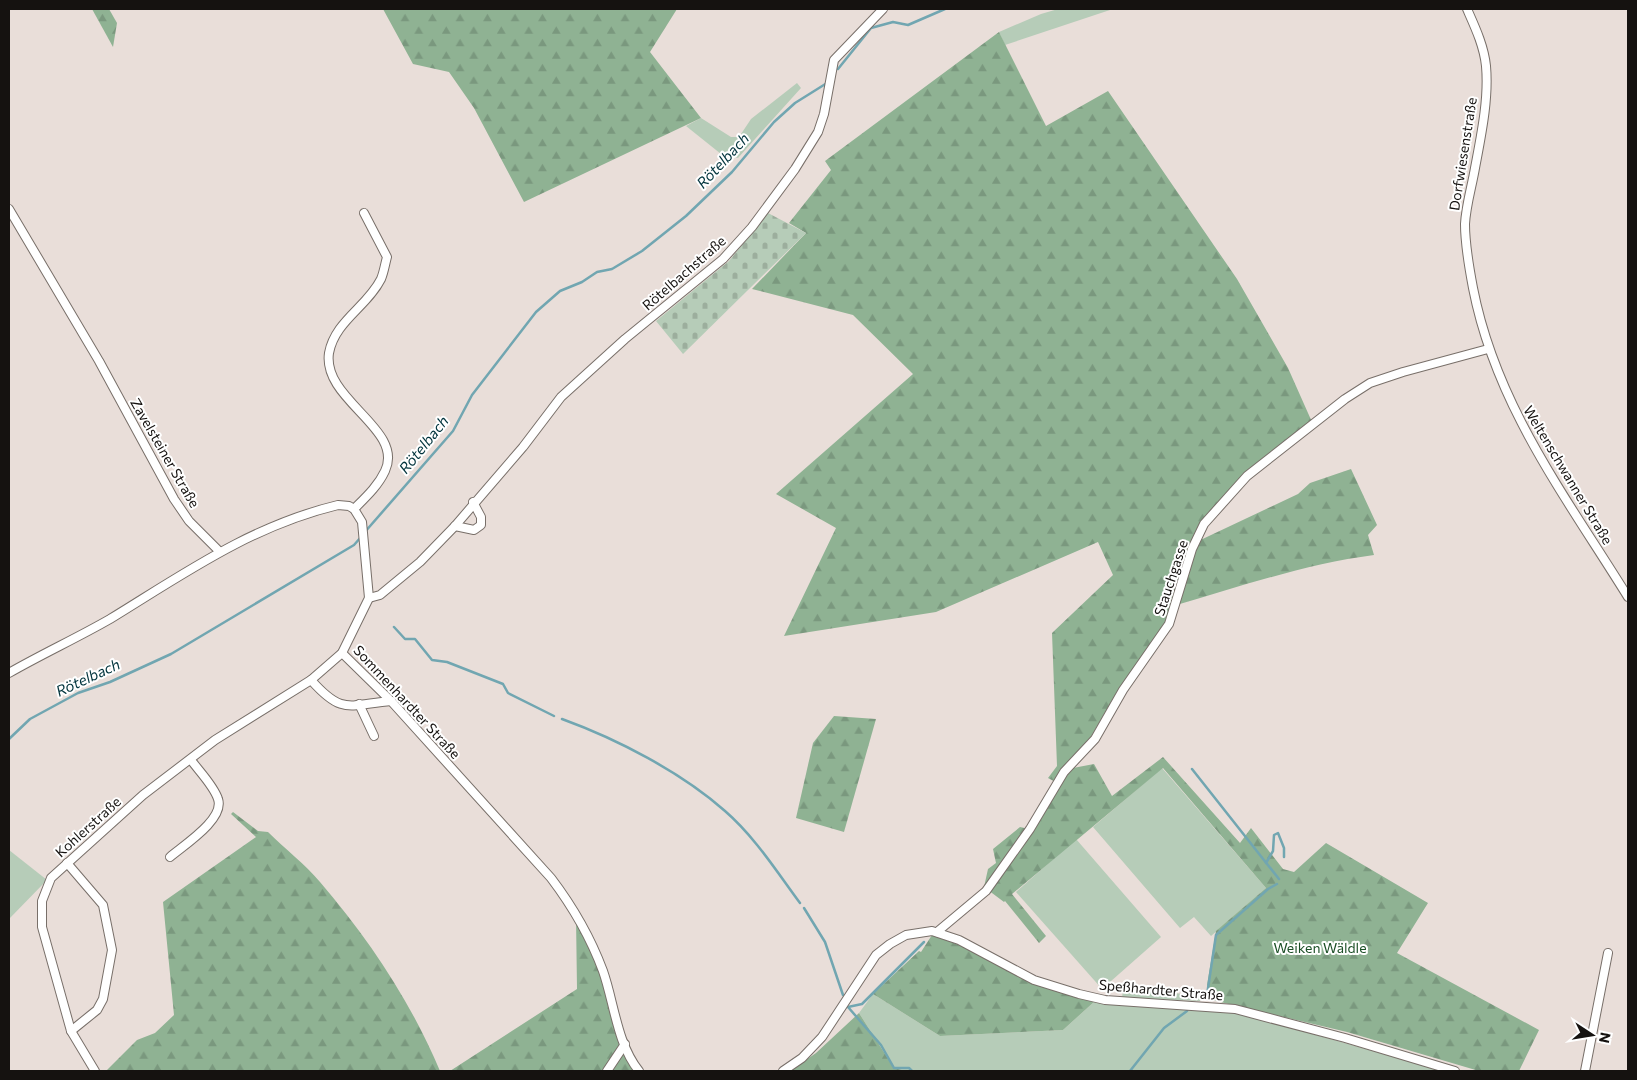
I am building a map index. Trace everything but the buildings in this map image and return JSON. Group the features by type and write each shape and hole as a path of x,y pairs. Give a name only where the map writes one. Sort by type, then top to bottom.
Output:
{"street":[{"name":"Rötelbachstraße","path":"369,598 380,595 420,562 523,447 561,397 625,339 723,259 752,227 809,148 818,132 824,114 834,60 883,9"},
{"name":"Dorfwiesenstraße","path":"1467,9 1478,34 1486,67 1480,138 1465,224 1471,275"},
{"name":"Zavelsteiner Straße","path":"9,209 99,361 174,499 189,521 219,551"},
{"path":"354,509 376,486 386,468 387,454 379,432 342,394 329,371 329,354 333,339 342,325 366,300 380,279 387,257 364,213"},
{"name":"Weltenschwanner Straße","path":"1471,275 1488,349 1512,406 1539,455 1628,597"},
{"name":"Stauchgasse","path":"937,932 986,891 1030,829 1064,772 1095,739 1123,690 1170,624 1192,549 1204,524 1247,476 1338,405 1370,383 1488,349"},
{"path":"454,526 474,530 481,525 481,516 473,502"},
{"path":"9,673 108,620 219,551 264,530 318,510 338,505 349,506 354,509 363,528 365,571 369,598"},
{"name":"Sommenhardter Straße","path":"369,598 342,653 392,701 551,878 569,902 588,932 625,1044 639,1071"},
{"name":"Kohlerstraße","path":"95,1071 71,1031 42,927 42,901 51,878 123,811 215,740 311,680 342,653"},
{"path":"311,680 328,700 342,706 392,701"},
{"path":"359,704 374,736"},
{"path":"170,856 215,818 219,809 218,799 191,760"},
{"path":"67,863 103,905 112,950 103,999 97,1010 71,1031"},
{"name":"Speßhardter Straße","path":"783,1071 802,1058 822,1037 876,955 906,935 921,932 937,932 959,940 1034,980 1079,994 1111,1000 1235,1009 1345,1038 1455,1071"},
{"path":"1585,1071 1608,953"},
{"path":"607,1071 625,1044"}],"green space":[{"path":"92,9 109,9 117,23 113,47"},
{"path":"383,9 677,9 650,52 701,118 524,202 474,108 449,72 413,64"},
{"path":"1058,9 1113,9 1005,45 999,32 1041,14"},
{"name":"Weiken Wäldle","path":"999,32 1046,126 1108,91 1237,279 1288,368 1312,422 1246,474 1192,544 1298,494 1310,483 1351,469 1377,525 1368,535 1374,555 1297,570 1173,606 1160,635 1119,688 1073,768 1094,764 1112,796 1163,757 1240,843 1251,828 1283,869 1294,872 1326,843 1428,903 1397,953 1539,1030 1519,1071 1479,1071 1347,1032 1212,1000 1207,985 1216,931 1266,888 1163,768 1012,894 1046,936 1039,943 1005,901 984,887 988,869 996,863 993,849 1020,827 1033,830 1061,785 1048,778 1057,766 1052,633 1113,575 1098,542 936,612 784,636 836,528 776,494 913,374 853,315 752,289 806,233 789,223 831,170 825,161"},
{"path":"797,83 801,88 738,158 721,154 686,126 701,118 731,137 739,137 751,119"},
{"path":"768,213 806,233 683,354 656,321 729,261"},
{"path":"834,716 876,719 844,832 796,818 813,743"},
{"path":"1162,768 1266,888 1211,936 1194,917 1180,928 1093,827"},
{"path":"233,812 258,831 268,832 308,869 338,904 388,972 416,1020 440,1071 106,1071 137,1040 155,1033 174,1015 163,902 256,837 231,814"},
{"path":"1076,839 1161,937 1102,989 1016,892"},
{"path":"9,850 47,880 9,919"},
{"path":"576,917 601,973 636,1071 450,1071 577,989"},
{"path":"932,935 970,950 1040,985 1095,1001 1063,1030 940,1036 873,994 919,951 921,952"},
{"path":"1123,990 1201,995 1200,1001 1122,998"},
{"path":"873,994 940,1036 1063,1030 1095,1001 1208,1008 1243,1014 1443,1071 906,1071 894,1068 859,1013"},
{"path":"859,1013 894,1068 906,1071 790,1071 816,1053"}],"waterway":[{"name":"Rötelbach","path":"838,69 871,28 893,22 908,25 945,9"},
{"name":"Rötelbach","path":"364,533 453,431 472,395 536,312 560,291 582,282 597,272 612,269 642,251 686,216 732,172 774,122 795,103 827,83"},
{"name":"Rötelbach","path":"9,739 30,719 78,693 110,682 171,654 354,545 361,537"},
{"path":"394,627 405,639 415,639 432,660 447,662 503,684 508,693 554,716"},
{"path":"562,719 604,736 648,758 708,797 746,832 800,903"},
{"path":"1192,769 1279,879"},
{"path":"1266,863 1273,851 1274,835 1278,833 1284,848 1284,857"},
{"path":"1207,995 1216,935 1268,889 1277,884"},
{"path":"804,908 825,942 843,995"},
{"path":"848,1007 862,1004 924,942"},
{"path":"848,1007 881,1045 894,1068 909,1068 912,1071"},
{"path":"1130,1071 1164,1028 1187,1011"}]}
